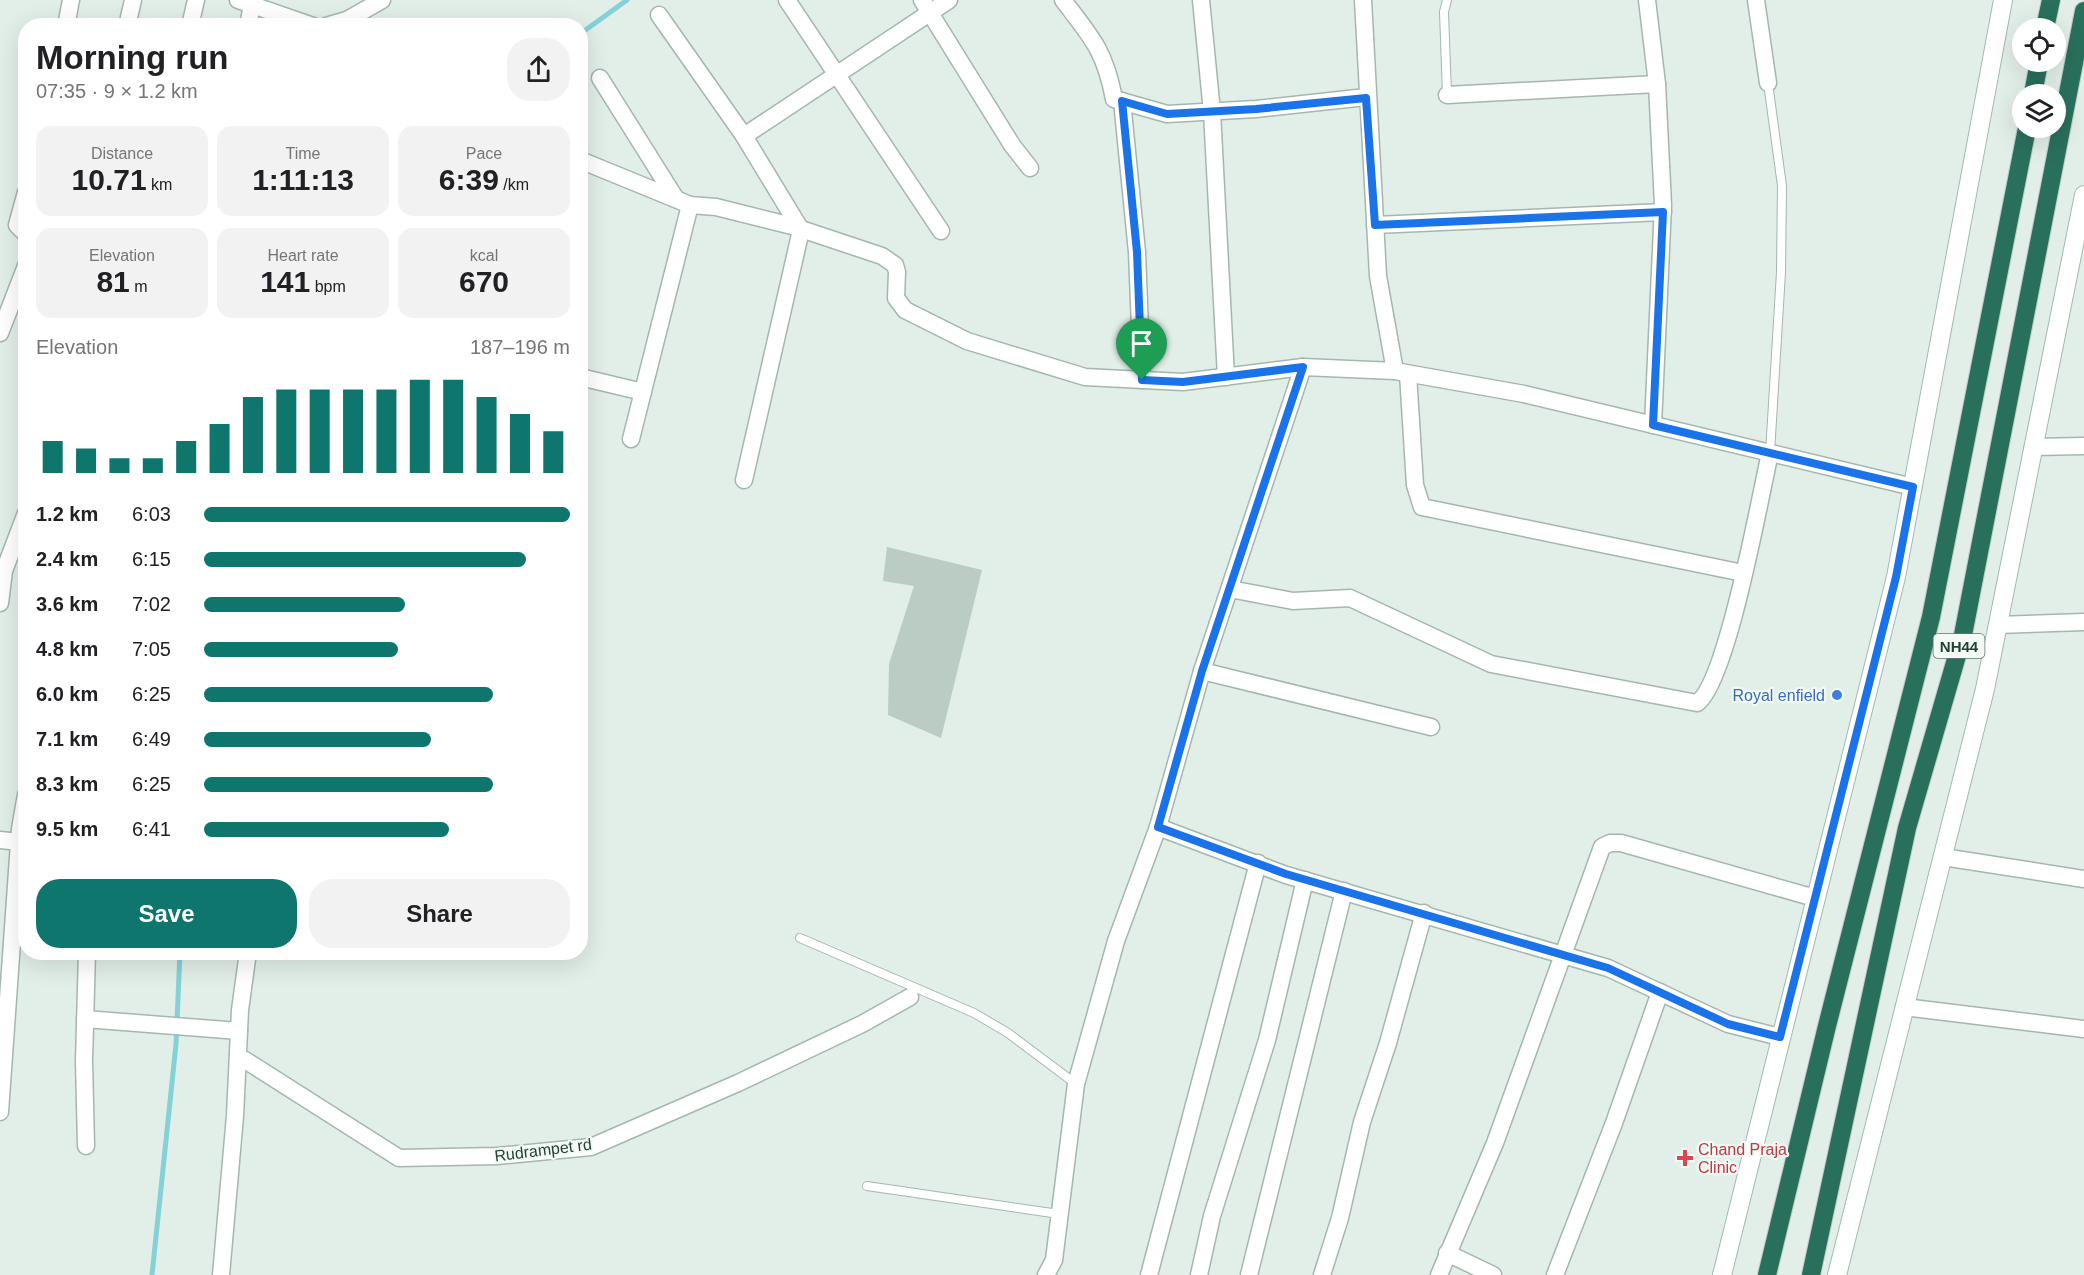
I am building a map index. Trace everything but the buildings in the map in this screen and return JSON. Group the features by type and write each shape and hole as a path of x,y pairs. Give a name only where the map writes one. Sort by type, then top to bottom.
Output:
{"highway":[{"path":"2047,18 2051,0"},
{"name":"NH44","path":"1811,1275 1907,828 1963,635 2084,11"},
{"name":"NH44","path":"1767,1275 1827,1026 1931,617 2024,138"}],"street":[{"path":"68,18 71,0"},
{"path":"130,18 133,0"},
{"path":"192,18 196,0"},
{"path":"356,18 382,0"},
{"path":"788,0 941,231"},
{"path":"744,136 836,75 926,6 949,0"},
{"path":"1063,0 1101,51 1114,99 1167,114 1366,98"},
{"path":"1201,0 1212,112 1226,377"},
{"path":"1363,0 1366,98 1378,276 1402,373 1415,485 1422,507 1743,573"},
{"path":"1647,0 1657,84 1663,212 1653,425"},
{"path":"1756,0 1768,83"},
{"path":"1722,1275 1896,577 2003,0"},
{"path":"247,18 245,2 290,18"},
{"path":"926,6 1012,145 1029,168"},
{"path":"658,15 744,136 801,230 744,480"},
{"path":"600,78 683,202 632,439"},
{"path":"1447,95 1657,84"},
{"path":"1122,101 1137,252 1142,380"},
{"path":"588,163 683,202 716,207 801,230 882,256 895,265 896,298 905,310 967,341 1085,377 1183,382 1303,367 1402,373 1524,394 1913,487"},
{"path":"1837,1275 1943,856 1998,625 2084,195"},
{"path":"1375,225 1663,212"},
{"path":"0,333 18,287"},
{"path":"1046,1275 1054,1260 1076,1084 1116,941 1158,827 1202,671 1303,367"},
{"path":"588,379 643,392"},
{"path":"2033,447 2084,446"},
{"path":"1230,589 1293,601 1350,598 1491,664 1691,704 1701,700 1710,687 1731,629 1770,453"},
{"path":"0,603 4,571 18,534"},
{"path":"1998,625 2084,622"},
{"path":"1202,671 1431,727"},
{"path":"1158,827 1305,880 1608,968 1728,1024 1780,1037"},
{"path":"0,840 18,842"},
{"path":"1439,1275 1495,1143 1600,852 1610,843 1621,843 1815,898"},
{"path":"1943,856 2084,879"},
{"path":"1149,1275 1258,863"},
{"path":"1199,1275 1212,1216 1267,1040 1305,880"},
{"path":"1249,1275 1344,891"},
{"path":"1322,1275 1340,1218 1362,1122 1388,1043 1424,913"},
{"path":"0,1112 18,939"},
{"path":"86,1146 87,960"},
{"path":"221,1275 239,1031 247,960"},
{"path":"1555,1275 1610,1134 1660,992"},
{"name":"Rudrampet rd","path":"245,1060 399,1158 497,1156 591,1147 738,1083 862,1024 910,997"},
{"path":"1905,1007 2084,1029"},
{"path":"85,1019 239,1031"},
{"path":"1447,1253 1493,1275"}],"lane":[{"path":"1447,0 1444,12 1447,95"},
{"path":"1768,83 1782,186 1782,252 1770,453"},
{"path":"800,938 974,1013 1008,1033 1076,1084"},
{"path":"867,1186 1059,1214"}],"waterway":[{"path":"588,28 627,0"},
{"path":"152,1275 176,1044 180,960"}],"place":[{"name":"Royal enfield","path":"1837,695"},
{"name":"Chand Praja Clinic","path":"1685,1158"}],"route":[{"path":"1366,98 1375,225 1663,212 1653,425 1913,487 1896,577 1780,1037 1728,1024 1608,968 1286,874 1158,827 1202,671 1303,367 1183,382 1142,380 1137,252 1122,101 1167,114 1256,109 1366,98"}]}
